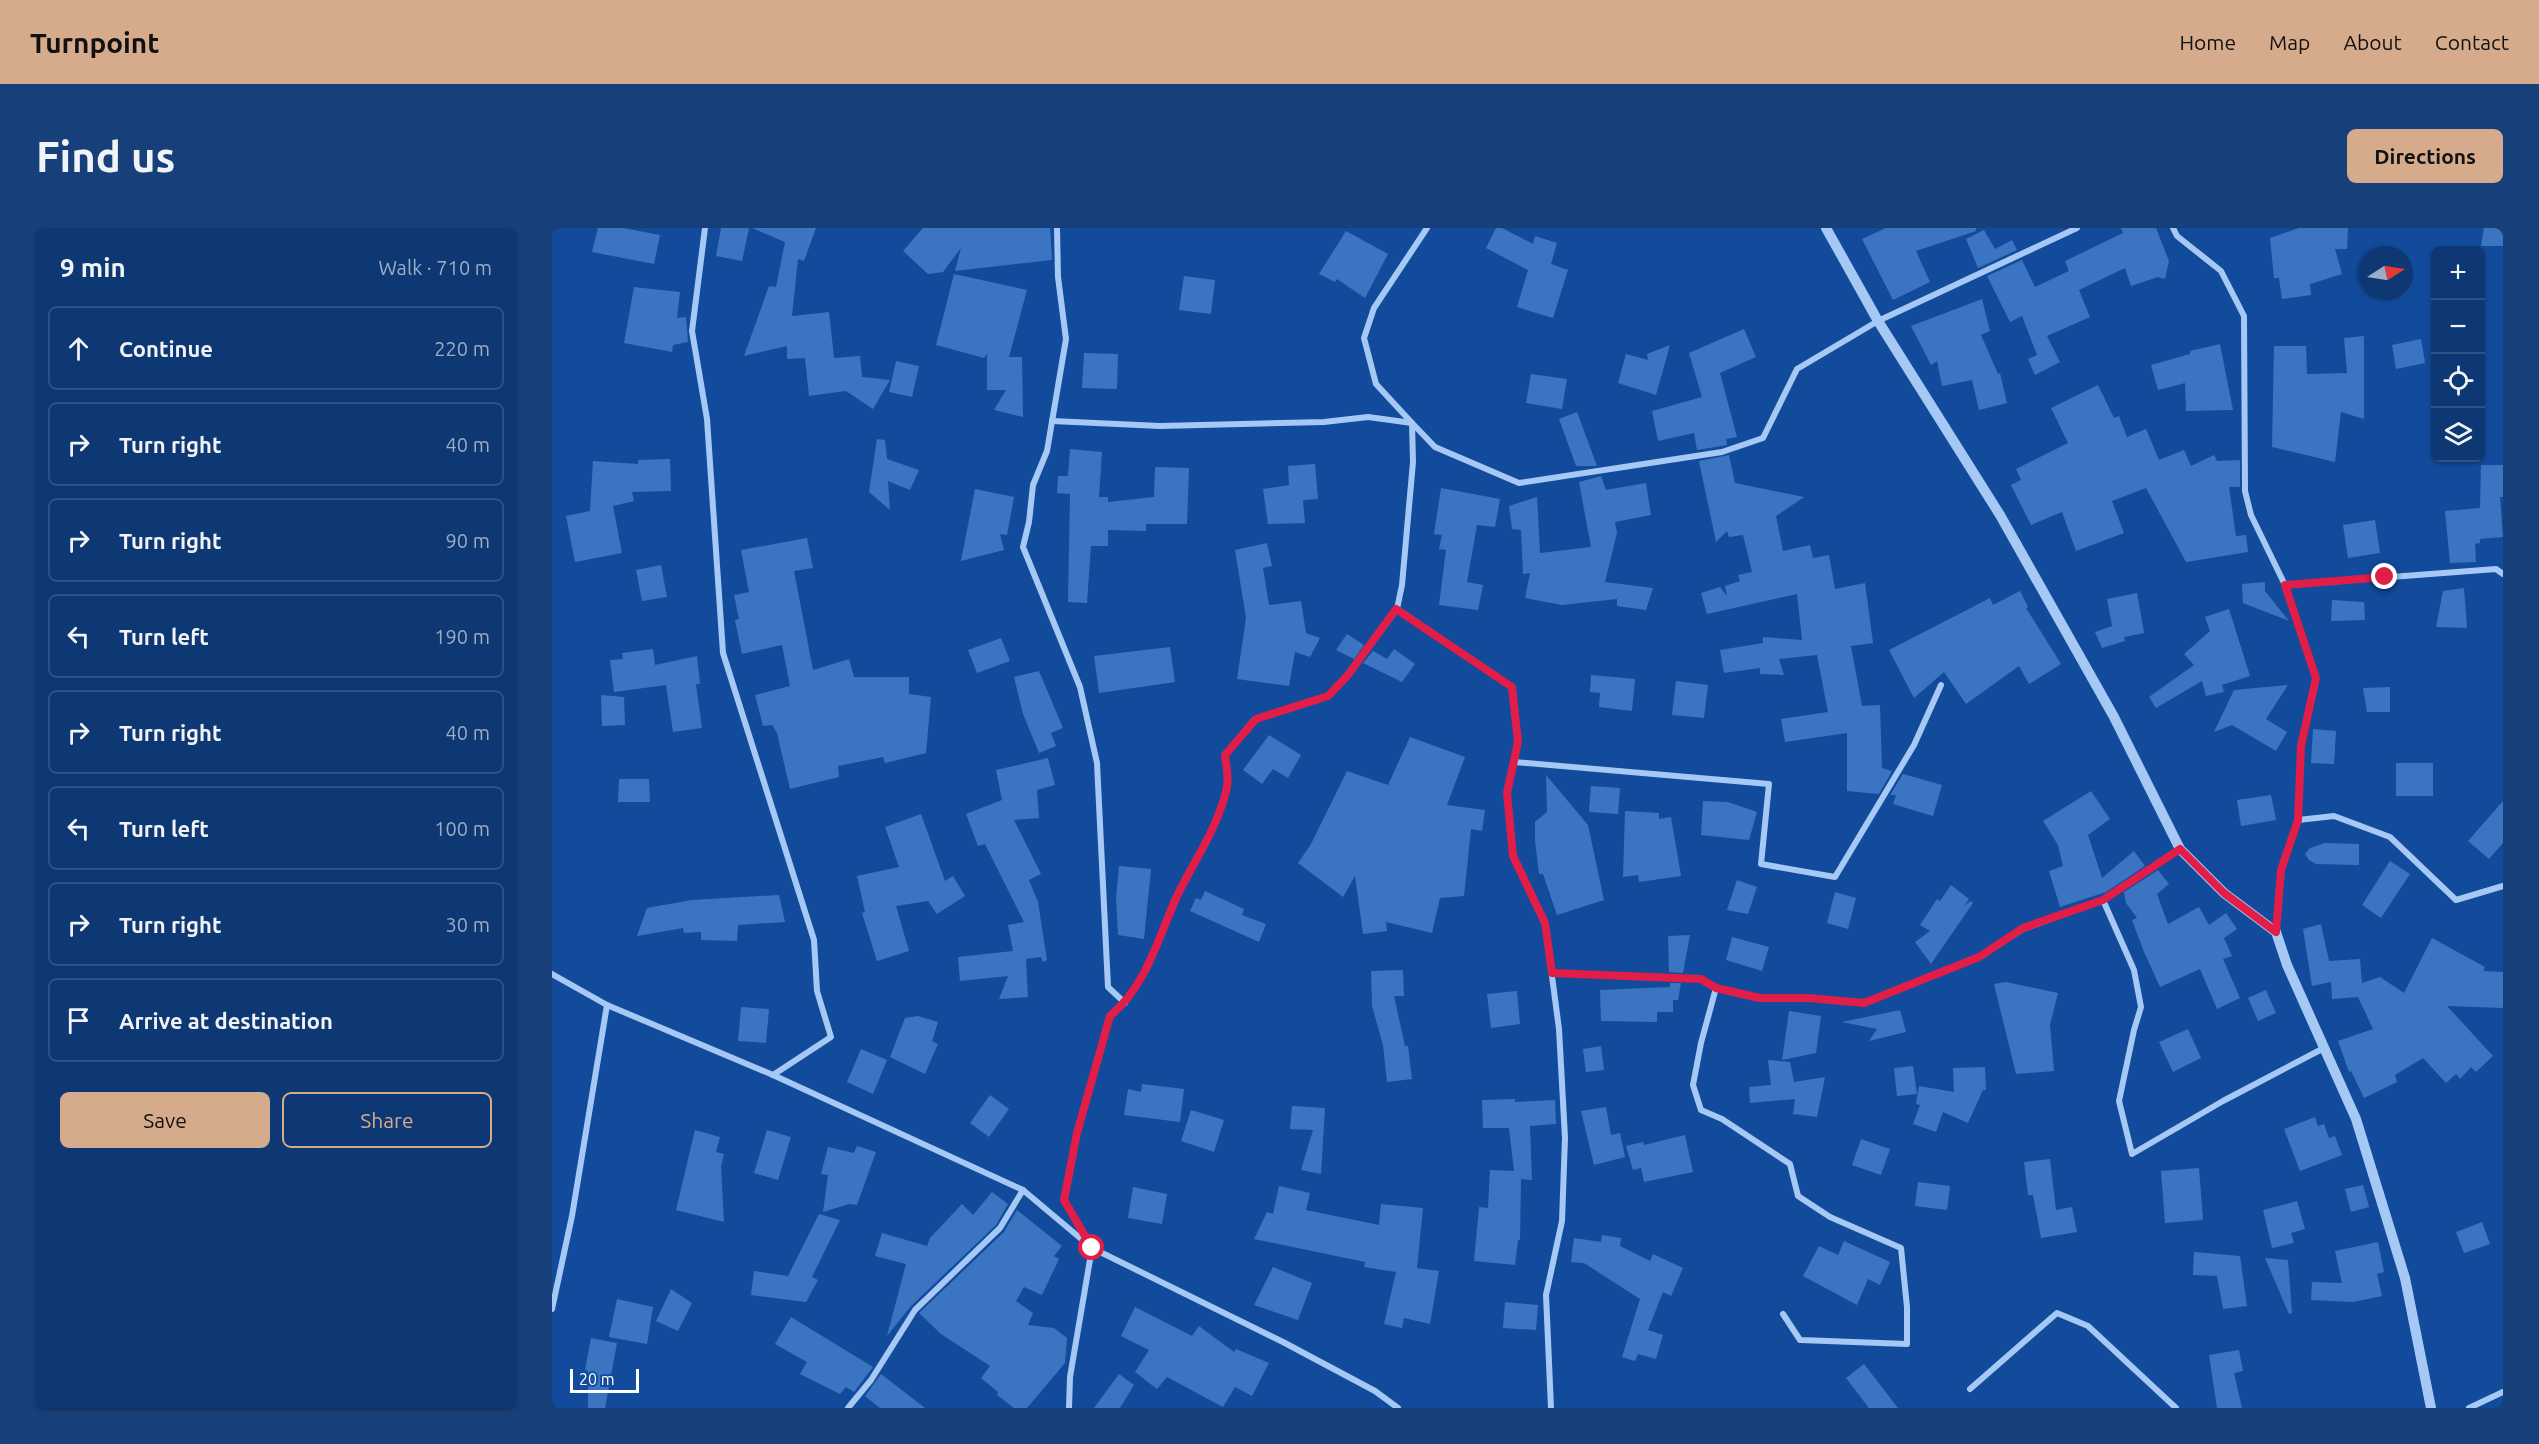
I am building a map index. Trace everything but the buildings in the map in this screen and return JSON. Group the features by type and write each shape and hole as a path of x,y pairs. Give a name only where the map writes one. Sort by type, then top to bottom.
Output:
{"street":[{"path":"705,228 692,332 707,419 723,653 814,940 817,991 831,1036 773,1075"},
{"path":"1058,228 1058,277 1066,339 1047,451 1033,485 1029,522 1023,547 1080,687 1097,763 1108,987 1125,1003"},
{"path":"1427,228 1374,308 1364,338 1376,384 1435,447 1519,483 1722,452 1763,438 1797,369 1878,321 2077,228"},
{"path":"1826,228 1878,321 2000,515 2114,717 2180,849 2224,893 2276,932"},
{"path":"2173,228 2177,236 2221,271 2244,316 2245,491 2251,515 2285,585 2316,678 2301,746 2298,820 2281,870 2276,932 2286,965 2356,1119 2405,1278 2431,1408"},
{"path":"1052,421 1160,426 1324,422 1368,417 1413,423"},
{"path":"1069,1408 1070,1377 1092,1248 1064,1200 1077,1133 1110,1016 1125,1003 1155,952 1177,896 1212,834 1227,785 1225,755 1256,719 1328,696 1348,675 1396,609 1402,585 1413,462 1413,423"},
{"path":"2285,585 2496,569 2503,574"},
{"path":"1396,609 1512,687 1518,742 1507,793 1513,856 1545,923 1559,1029 1565,1138 1562,1221 1546,1295 1551,1408"},
{"path":"1514,762 1769,784 1761,864 1835,877 1914,746 1941,685"},
{"path":"2298,820 2334,816 2390,837 2456,900 2503,886"},
{"path":"1552,973 1701,979 1716,988 1760,998 1808,998 1864,1003 1979,957 2023,928 2103,900 2180,849"},
{"path":"2103,900 2134,970 2141,1007 2119,1101 2132,1154 2223,1101 2324,1048"},
{"path":"552,974 607,1005 773,1075 1023,1190 1092,1248 1283,1342 1375,1391 1398,1408"},
{"path":"1716,988 1701,1043 1693,1085 1701,1110 1722,1119 1790,1164 1798,1197 1830,1217 1901,1248 1907,1307 1907,1344 1800,1340 1783,1314"},
{"path":"552,1309 572,1216 607,1005"},
{"path":"848,1408 871,1380 915,1310 1000,1228 1023,1190"},
{"path":"1970,1389 2057,1312 2088,1326 2176,1408"},
{"path":"2469,1408 2503,1392"}],"route":[{"path":"1092,1248 1064,1200 1077,1133 1110,1016 1125,1003 1155,952 1177,896 1212,834 1227,785 1225,755 1256,719 1328,696 1348,675 1396,609 1512,687 1518,742 1507,793 1513,856 1545,923 1552,973 1701,979 1716,988 1760,998 1808,998 1864,1003 1932,978 1979,957 2023,928 2103,900 2180,849 2224,893 2276,932 2281,870 2298,820 2301,746 2316,678 2285,585 2385,577"}]}
